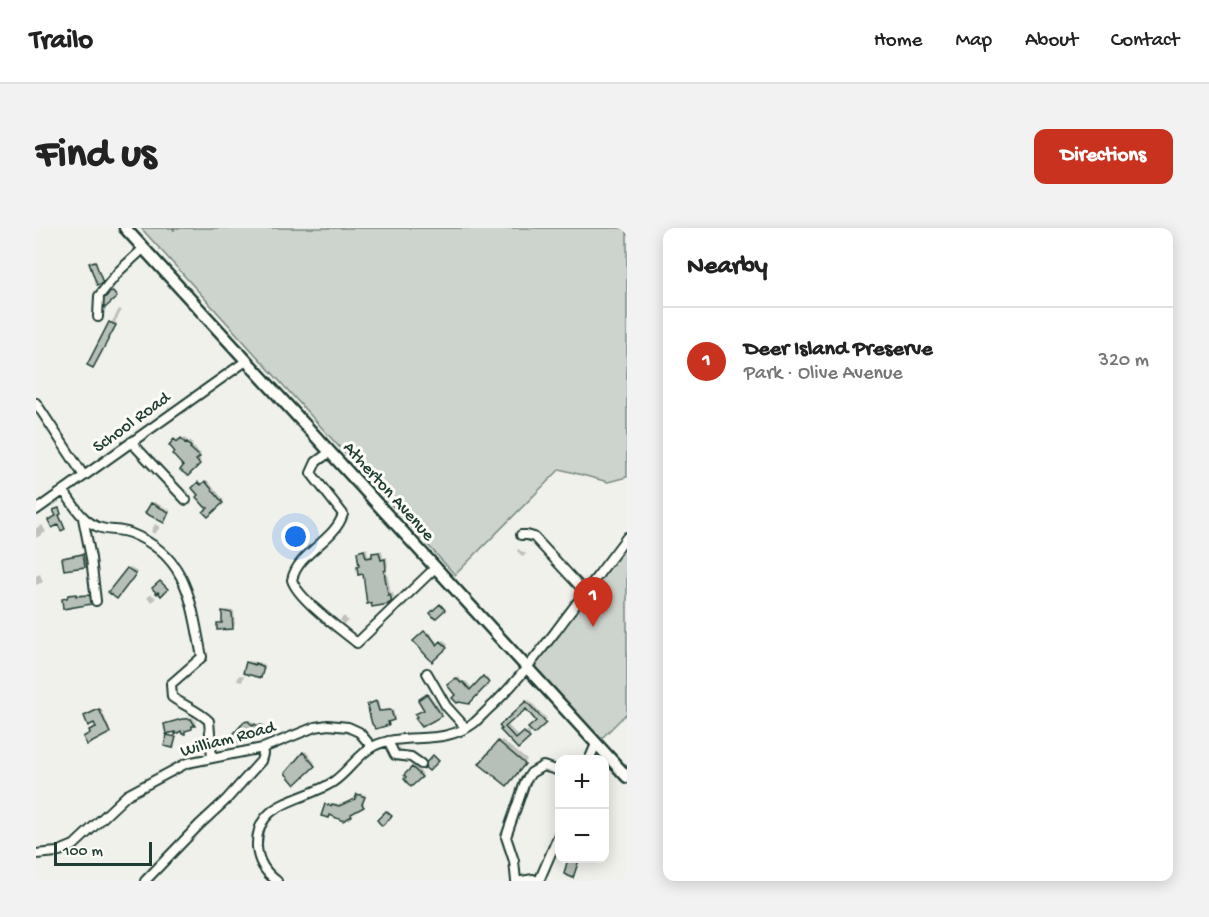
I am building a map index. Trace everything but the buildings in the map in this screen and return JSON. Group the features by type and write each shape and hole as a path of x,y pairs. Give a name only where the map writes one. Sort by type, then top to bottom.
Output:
{"main road":[{"name":"Atherton Avenue","path":"125,228 627,777"}],"street":[{"path":"98,317 99,296 119,271 144,248"},
{"name":"School Road","path":"36,510 246,361"},
{"path":"36,403 84,476"},
{"path":"131,442 186,500"},
{"path":"330,452 316,462 311,473 343,514 338,526 297,567 292,580 297,589 315,608 357,643 435,568"},
{"path":"63,490 83,518 98,527 129,532 150,543 172,561 184,580 202,657 171,684 171,697 202,714 209,721 212,758"},
{"path":"83,518 96,601"},
{"path":"521,535 534,537 585,592"},
{"path":"277,881 262,866 258,854 257,841 260,827 267,814 278,806 308,796 336,781 372,747 388,741 452,735 475,722 528,669 627,537"},
{"path":"427,673 446,705 466,728"},
{"name":"William Road","path":"36,854 57,852 74,845 127,795 187,763 262,748 315,727 328,725 348,727 359,732 372,747"},
{"path":"388,741 395,754 411,757 421,764"},
{"path":"592,755 596,744"},
{"path":"145,881 254,769 263,757 262,748"},
{"path":"555,770 543,766 531,773 525,782 508,828 506,837 514,861 516,881 533,879 538,881 555,843"}],"shaded area":[{"path":"141,228 627,228 627,477 608,482 560,469 455,575"},
{"path":"627,537 627,713 596,744 528,669"}],"place":[{"name":"Deer Island Preserve","path":"593,627"}]}
